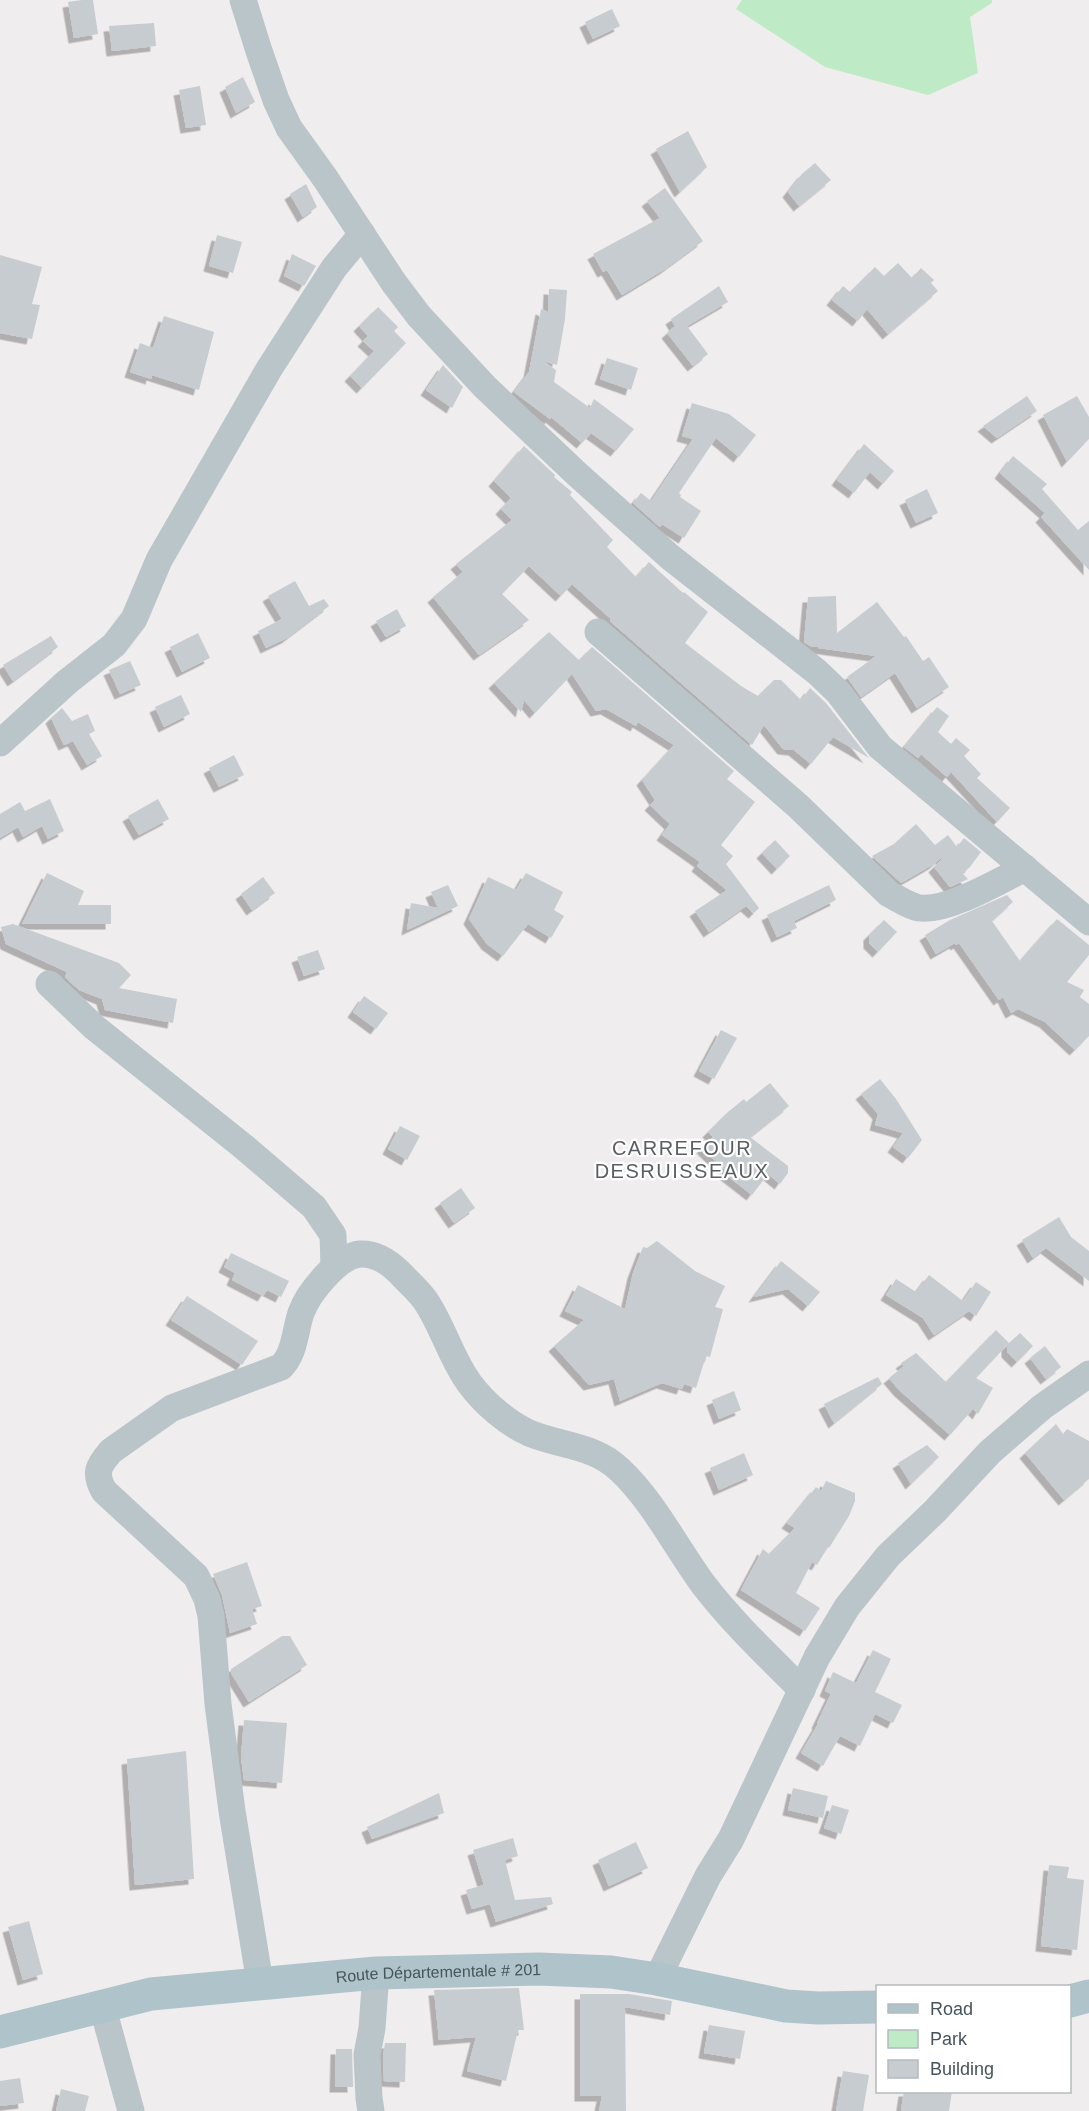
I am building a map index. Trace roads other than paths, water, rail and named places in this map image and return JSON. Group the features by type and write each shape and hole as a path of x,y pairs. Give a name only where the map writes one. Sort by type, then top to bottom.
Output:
{"main road":[{"name":"Route Départementale # 201","path":"0,2032 152,1994 376,1973 539,1969 611,1972 657,1979 786,2006 876,2007"},
{"path":"1071,2003 1089,1996"},
{"path":"1071,2003 1089,2004"}],"street":[{"path":"243,0 276,100 289,128 394,283 419,316 484,387 670,557 817,672 838,692 880,747 1089,922"},
{"path":"0,742 67,682 114,645 134,619 159,560 269,369 334,268 362,234"},
{"path":"598,632 798,806 890,894 904,903 919,908 943,905 987,887 1024,868"},
{"path":"49,984 94,1027 314,1207 333,1235 334,1266"},
{"path":"260,1983 232,1811 218,1704 211,1616 207,1599 196,1576 104,1491 98,1480 98,1473 103,1460 111,1451 172,1408 281,1367 289,1356 305,1305 334,1266 352,1256 362,1254 384,1260 425,1300 469,1383 507,1421 528,1432 607,1458 622,1471 645,1499 703,1583 732,1619 802,1690"},
{"path":"657,1979 708,1876 731,1839 817,1657 847,1607 888,1556 935,1511 990,1452 1042,1407 1089,1374"},
{"path":"371,2111 367,2055 372,2028 376,1973"},
{"path":"102,2006 131,2111"}],"district":[{"name":"CARREFOUR DESRUISSEAUX","path":"682,1160"}]}
